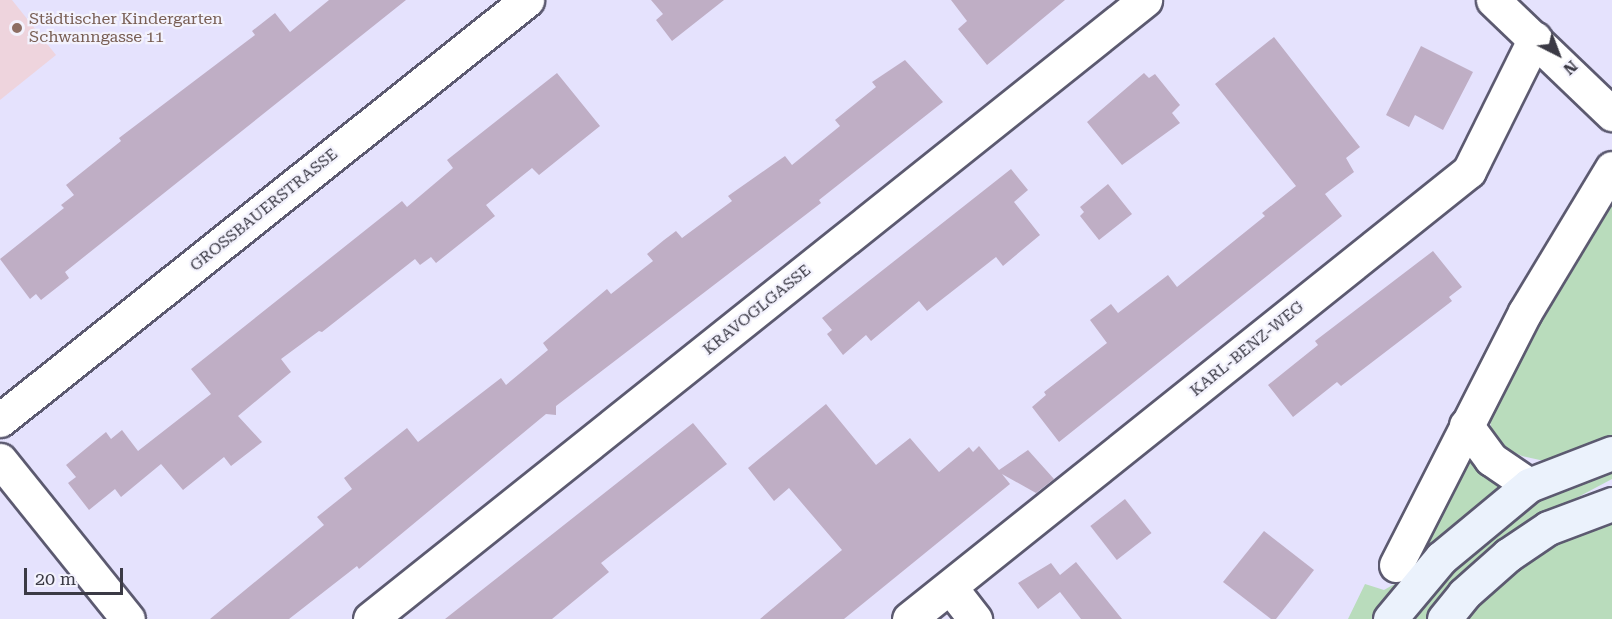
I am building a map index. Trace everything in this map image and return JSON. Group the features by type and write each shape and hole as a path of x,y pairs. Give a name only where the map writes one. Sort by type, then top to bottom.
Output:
{"main road":[{"path":"1390,619 1441,558 1529,485 1612,453"},
{"path":"1444,619 1464,594 1508,555 1583,501 1612,487"},
{"path":"1548,528 1612,504"}],"street":[{"name":"GROSSBAUERSTRASSE","path":"0,420 527,0"},
{"name":"KRAVOGLGASSE","path":"370,619 1145,0"},
{"path":"1493,0 1612,114"},
{"name":"KARL-BENZ-WEG","path":"909,619 1468,171 1535,38"},
{"path":"1395,565 1525,312 1612,168"},
{"path":"1466,426 1491,459 1529,485"},
{"path":"0,460 128,619"},
{"path":"950,587 975,619"}],"shaded area":[{"name":"Städtischer Kindergarten Schwanngasse 11","path":"0,0 12,0 56,55 0,100"}],"green space":[{"path":"1612,199 1612,443 1549,462 1522,456 1500,446 1493,436 1487,407"},
{"path":"1469,460 1505,476 1506,484 1378,619 1348,619 1365,584 1384,590 1398,582 1435,509 1444,512"},
{"path":"1612,465 1612,479 1565,504 1495,553 1428,619 1403,619 1511,510"},
{"path":"1612,511 1612,619 1456,619 1511,562"}],"building":[{"path":"329,0 406,0 65,272 69,278 41,300 36,294 30,299 0,259 64,208 61,205 74,195 66,185 121,141 119,138 255,35 252,31 275,13 290,32"},
{"path":"651,0 724,0 672,41 656,20 663,14"},
{"path":"951,0 1065,0 987,65 958,29 967,21"},
{"path":"1274,37 1360,147 1346,158 1354,172 1325,194 1342,216 1059,442 1032,407 1046,395 1044,392 1107,343 1090,320 1111,304 1118,313 1168,275 1177,287 1265,216 1262,213 1296,186 1215,84"},
{"path":"1421,46 1473,72 1443,130 1415,115 1409,127 1386,115"},
{"path":"905,60 943,102 819,200 821,203 556,406 556,415 546,414 359,569 357,566 289,619 210,619 324,525 317,517 352,489 344,478 407,428 418,442 501,378 506,385 548,350 543,343 607,289 611,294 653,261 647,254 664,240 676,231 682,238 732,201 728,196 785,156 792,165 840,126 835,120 876,87 872,82"},
{"path":"557,73 600,126 539,175 532,168 486,205 495,216 436,263 431,257 420,265 415,259 322,332 319,331 281,359 291,372 238,416 262,442 231,466 224,457 183,490 161,464 121,497 115,489 89,510 68,483 76,477 66,465 106,432 111,439 122,430 138,451 211,394 191,369 402,201 407,207 453,168 447,160"},
{"path":"1144,73 1149,78 1155,74 1180,105 1172,113 1180,123 1122,165 1087,122"},
{"path":"1011,169 1028,190 1014,202 1040,235 1003,266 996,257 927,311 919,301 871,341 866,335 843,355 827,334 832,330 822,318"},
{"path":"1108,184 1132,214 1099,240 1080,216 1084,212 1080,207"},
{"path":"1433,251 1462,287 1449,297 1452,301 1341,386 1337,382 1293,417 1268,385 1318,345 1315,341"},
{"path":"826,404 876,465 910,438 939,472 969,447 973,452 979,446 999,470 1028,450 1054,479 1036,493 1002,474 1010,484 844,619 760,619 842,550 789,488 774,501 748,468"},
{"path":"693,423 727,464 601,563 609,572 552,619 445,619"},
{"path":"1125,499 1151,533 1117,560 1090,526"},
{"path":"1264,531 1314,570 1276,619 1271,619 1223,582"},
{"path":"1076,562 1122,619 1081,619 1060,592 1038,609 1018,583 1051,563 1060,575"}],"place":[{"name":"Städtischer Kindergarten Schwanngasse 11","path":"17,28"}]}
